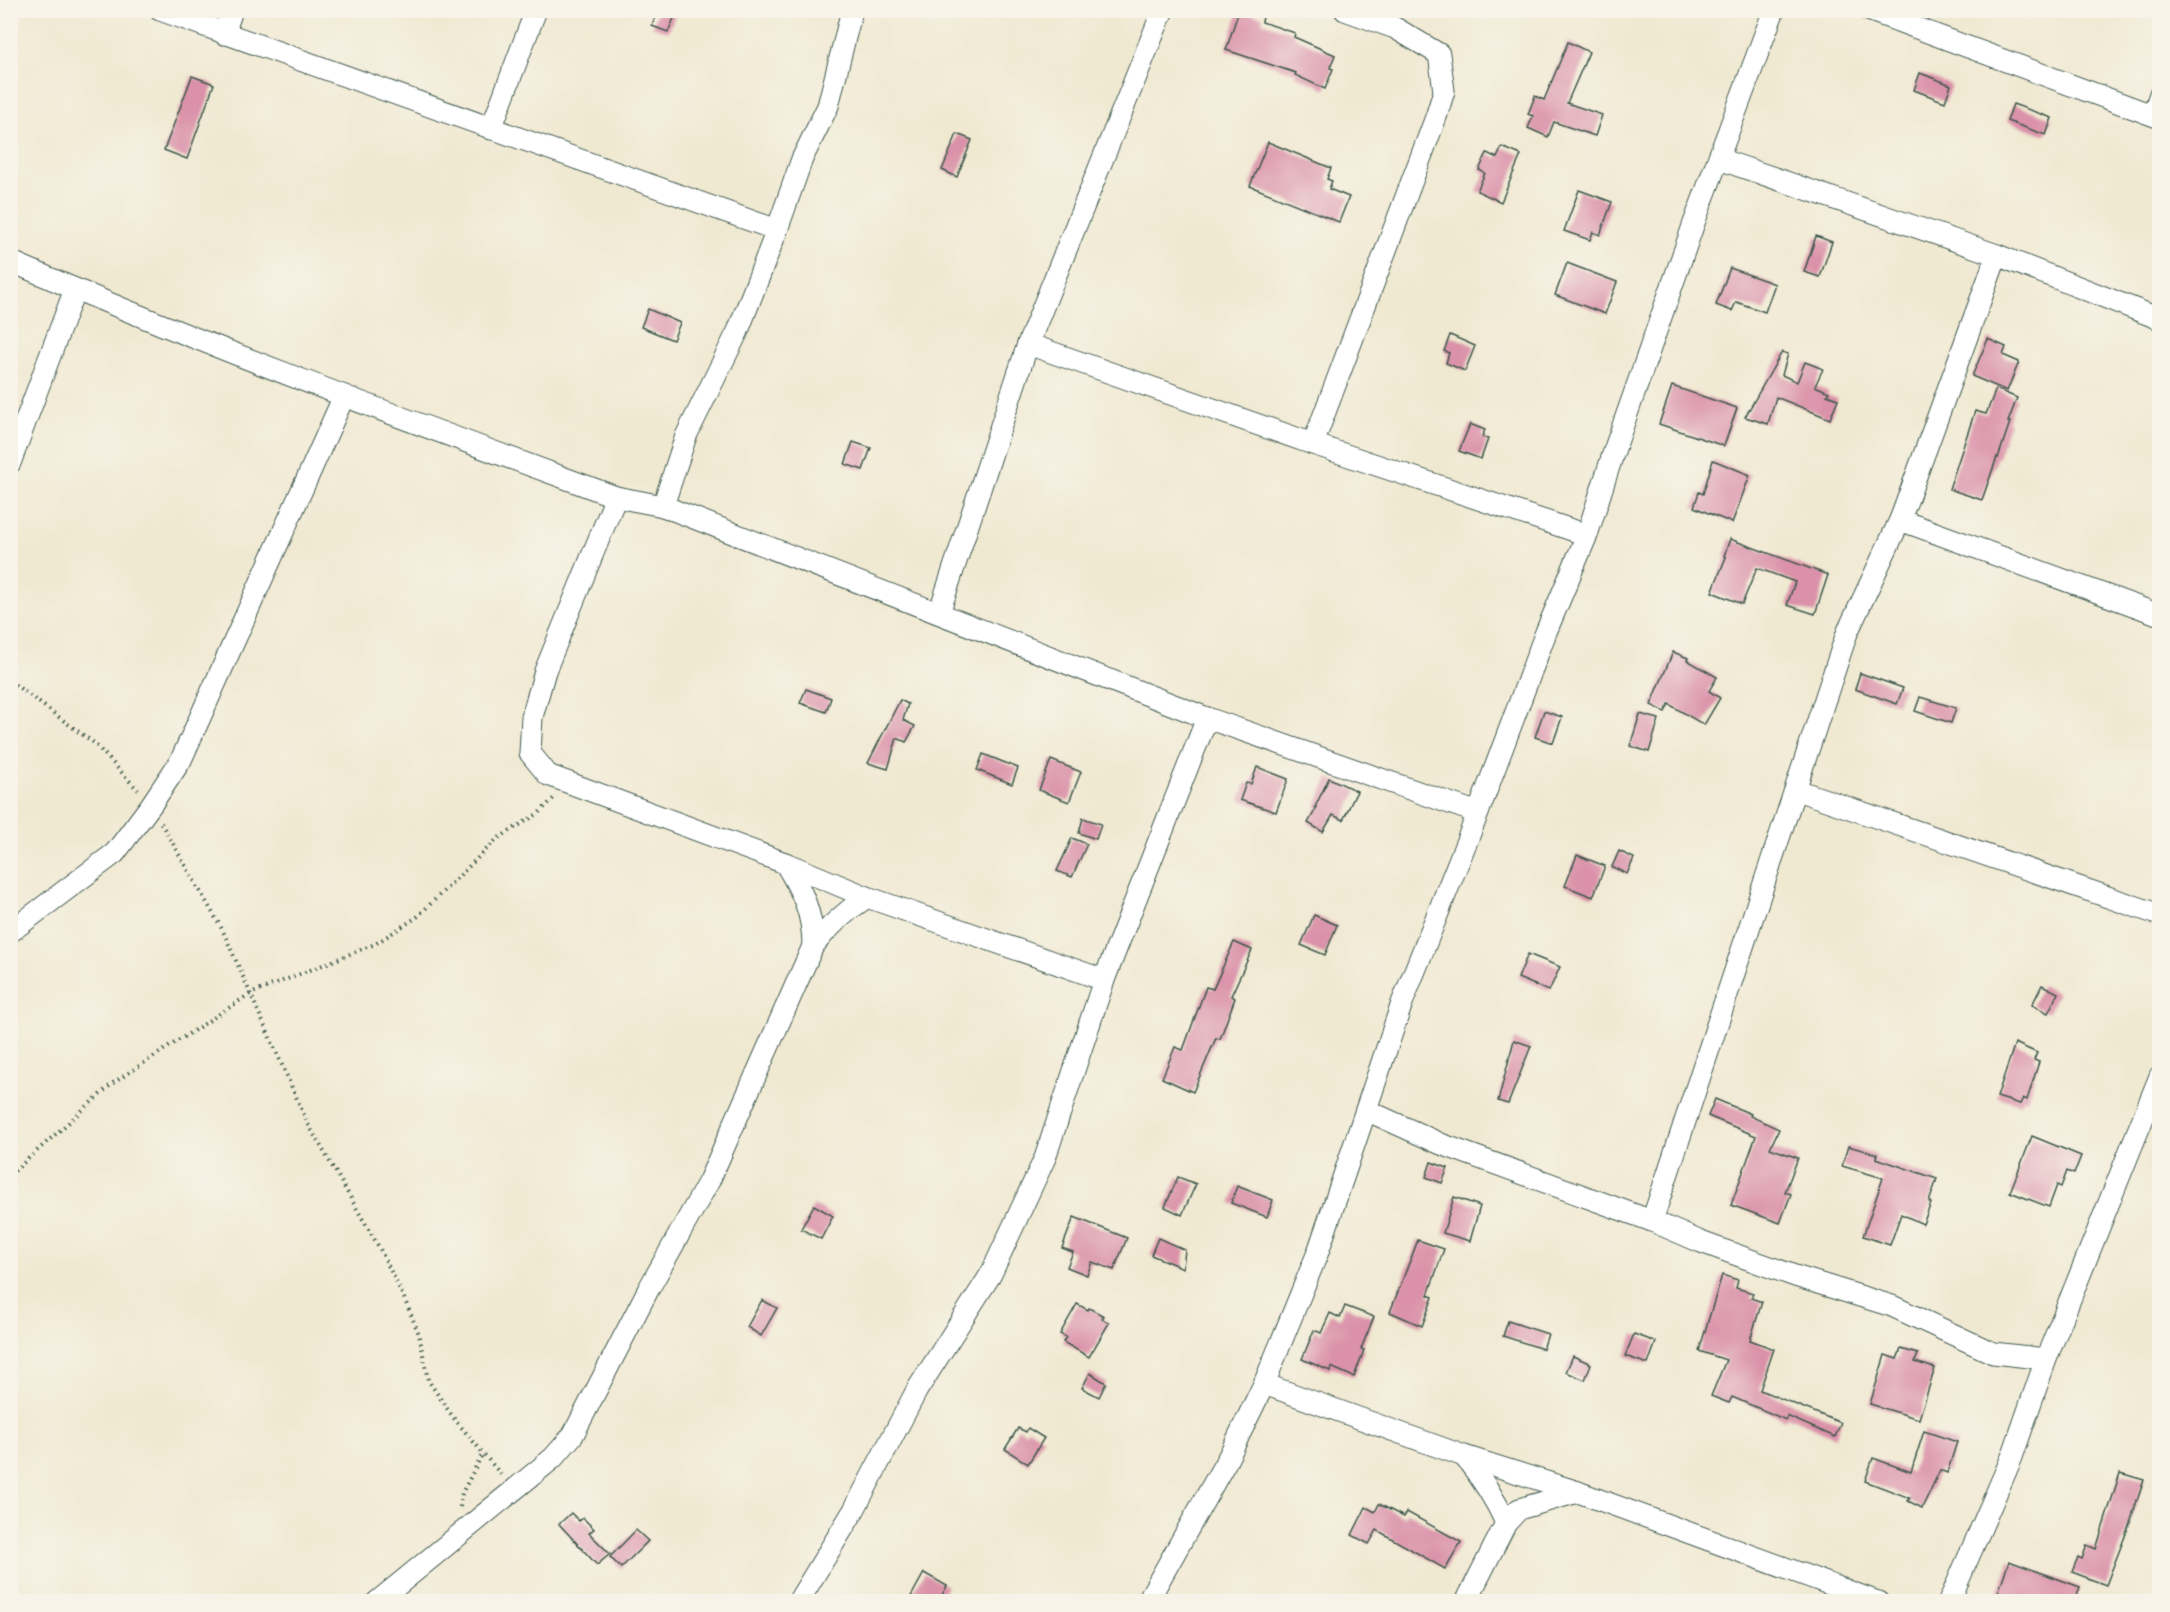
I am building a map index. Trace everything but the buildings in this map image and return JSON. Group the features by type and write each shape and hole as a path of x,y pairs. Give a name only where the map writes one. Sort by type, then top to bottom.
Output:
{"street":[{"path":"160,10 777,230"},
{"path":"224,34 232,10"},
{"path":"491,129 536,10"},
{"path":"663,506 686,436 738,331 802,159 828,106 852,10"},
{"path":"939,613 1028,344 1163,10"},
{"path":"1313,444 1444,91 1439,54 1395,28 1345,10"},
{"path":"1147,1602 1228,1458 1264,1384 1318,1252 1402,1003 1479,813 1546,632 1587,535 1690,233 1774,10"},
{"path":"1868,10 2156,116 2160,94"},
{"path":"1719,159 1997,255 2160,319"},
{"path":"1652,1221 1797,790 1847,633 1900,520 1997,255"},
{"path":"10,261 344,396 616,497 663,506 1207,718 1479,813"},
{"path":"10,464 75,289"},
{"path":"1028,344 1313,444 1587,535"},
{"path":"10,932 115,853 152,805 181,760 344,396"},
{"path":"616,497 545,671 532,717 530,753 548,775 785,863 867,897 1104,980"},
{"path":"1900,520 2160,615"},
{"path":"798,1602 854,1510 917,1390 991,1274 1045,1158 1104,980 1207,718"},
{"path":"1797,790 2160,915"},
{"path":"785,863 805,900 813,925 813,946"},
{"path":"377,1602 554,1458 573,1435 648,1290 709,1182 813,946 846,911 867,897"},
{"path":"1949,1602 2012,1457 2046,1359 2160,1076"},
{"path":"1366,1110 1441,1144 1652,1221 1722,1250 1892,1306 1993,1353 2046,1359"},
{"path":"1264,1384 1464,1456 1578,1492 1878,1602"},
{"path":"1464,1456 1497,1504 1506,1523"},
{"path":"1466,1602 1506,1523 1519,1509 1578,1492"}],"path":[{"path":"10,681 94,743 152,805 222,929 308,1124 369,1230 404,1298 419,1334 428,1380 452,1416 515,1491"},
{"path":"10,1175 113,1083 249,994 375,944 417,917 497,839 539,813 568,783"},
{"path":"460,1534 462,1493 483,1453"}]}
